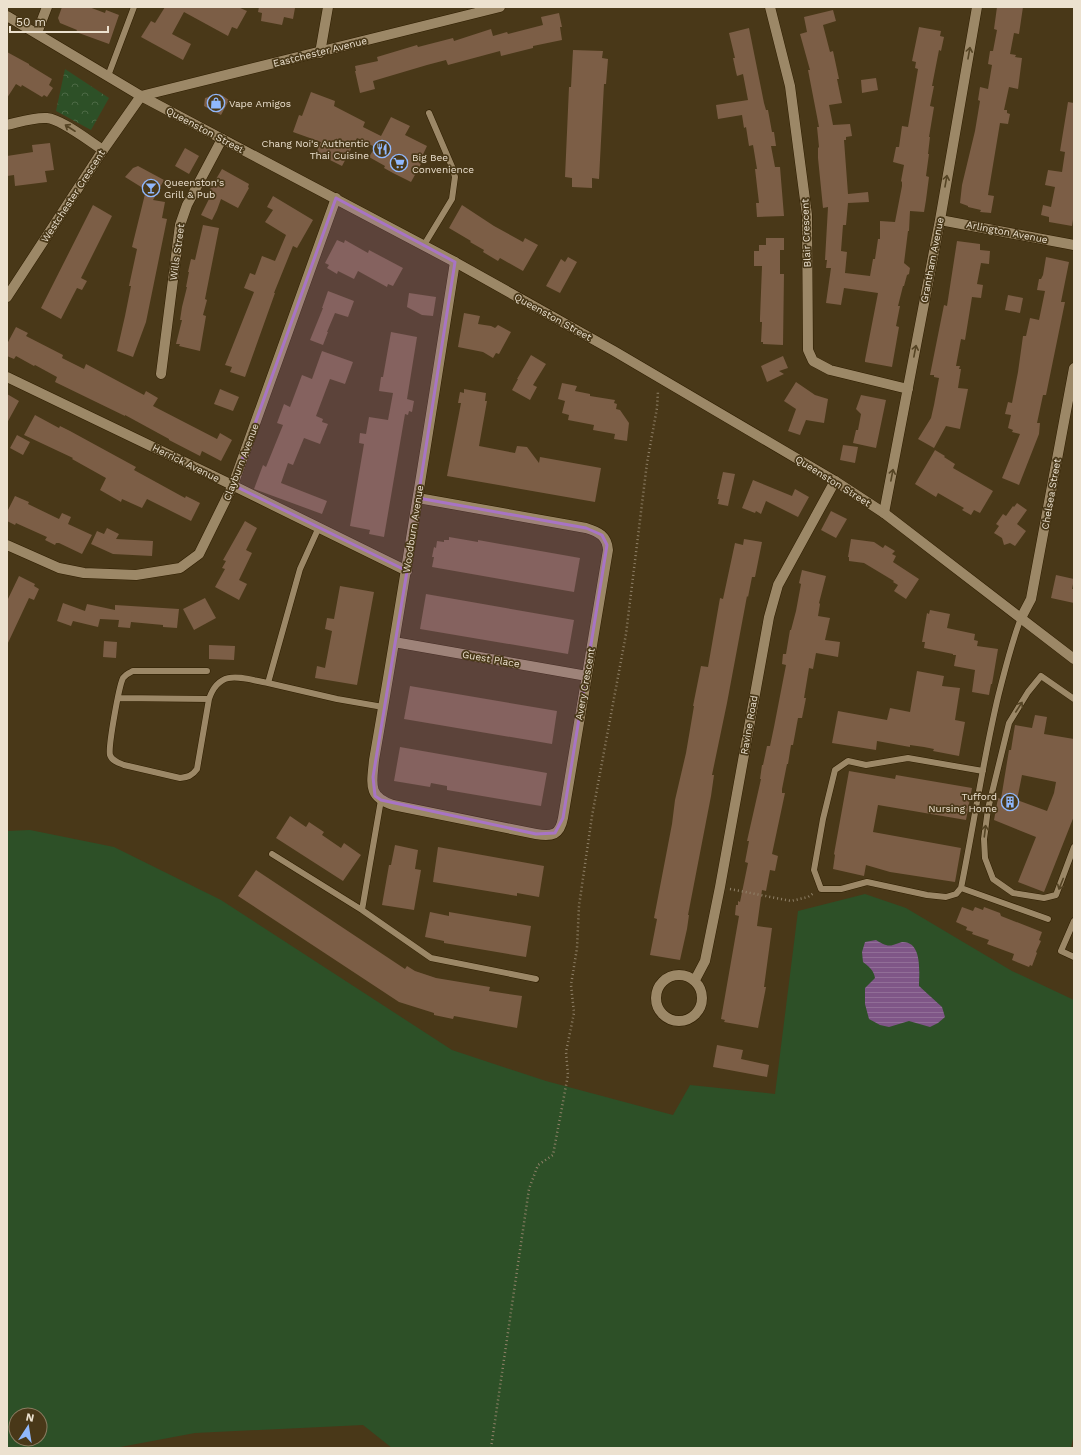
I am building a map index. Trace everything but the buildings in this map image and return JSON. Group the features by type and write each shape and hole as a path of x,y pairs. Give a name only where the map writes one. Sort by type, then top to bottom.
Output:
{"street":[{"path":"38,33 47,7"},
{"path":"320,53 328,7"},
{"name":"Eastchester Avenue","path":"141,96 320,53 500,7"},
{"name":"Blair Crescent","path":"770,7 790,86 807,215 808,350 813,362 830,370 908,389"},
{"name":"Grantham Avenue","path":"884,513 940,220 977,7"},
{"name":"Queenston Street","path":"7,16 38,33 141,96 455,262 627,359 835,481 884,513 1074,659"},
{"name":"Westchester Crescent","path":"7,297 103,150 141,96"},
{"path":"7,125 36,118 48,118 58,121 103,150"},
{"name":"Wills Street","path":"161,374 180,225 187,205 222,139"},
{"name":"Clayburn Avenue","path":"7,545 59,568 84,573 136,575 180,568 199,554 233,485 336,198"},
{"name":"Arlington Avenue","path":"940,220 1074,245"},
{"name":"Woodburn Avenue","path":"378,798 372,786 374,760 407,571 455,262"},
{"name":"Chelsea Street","path":"1021,618 1031,599 1074,368"},
{"name":"Herrick Avenue","path":"7,377 233,485 407,571"},
{"name":"Ravine Road","path":"694,980 705,961 720,887 769,617 778,585 835,481"},
{"name":"Avery Crescent","path":"378,798 393,805 536,834 550,836 560,829 608,550 608,545 602,535 586,528 418,498"},
{"name":"Guest Place","path":"394,642 587,676"},
{"path":"677,974 686,975 694,980 700,987 703,996 702,1005 697,1013 690,1019 681,1021 672,1020 664,1016 658,1008 656,999 657,990 661,982 668,977 677,974"}],"lane":[{"path":"108,76 134,7"},
{"path":"424,245 452,199 454,176 453,169 429,113"},
{"path":"268,684 300,569 319,527"},
{"path":"983,771 908,758 866,765 848,761 835,770 823,819 814,870 821,889 841,889 867,882 946,898 956,894 961,888 983,771 990,730 1010,649 1021,618"},
{"path":"207,671 133,671 128,673 121,682 118,698 109,748 112,759 117,763 124,765 180,778 188,777 193,774 197,769 211,692 217,684 227,677 383,707"},
{"path":"1074,699 1041,676 1028,692 1008,723 988,810 984,839 985,858 993,879 1013,893 1044,898 1056,895 1074,847"},
{"path":"118,698 209,699"},
{"path":"362,910 378,798"},
{"path":"272,854 362,910 431,958 536,979"},
{"path":"961,888 1048,919"},
{"path":"1074,921 1061,951 1074,957"}],"path":[{"path":"491,1448 529,1189 538,1165 552,1155 568,1075 566,1052 574,1013 571,985 577,948 579,906 592,816 626,634 647,463 657,408 658,391"},
{"path":"720,887 791,901 808,897 821,889"}],"highlighted area":[{"path":"336,198 455,262 418,498 586,528 602,535 607,545 563,818 555,833 536,834 381,800 375,796 373,777 407,571 233,485"}],"green space":[{"path":"65,69 109,98 91,130 56,111"},
{"path":"30,830 114,847 221,900 452,1050 546,1081 673,1115 690,1085 775,1094 798,911 865,894 906,908 1012,971 1074,1000 1074,1433 1071,1448 392,1448 363,1425 195,1433 115,1448 7,1448 7,831"}],"shaded area":[{"path":"876,940 886,945 902,942 909,943 914,947 917,952 918,959 919,986 942,1007 945,1017 938,1023 930,1027 909,1021 889,1027 880,1025 869,1019 865,1004 865,988 875,978 872,970 863,962 862,952 865,942"}],"place":[{"name":"Vape Amigos","path":"216,103"},
{"name":"Chang Noi's Authentic Thai Cuisine","path":"382,149"},
{"name":"Big Bee Convenience","path":"399,163"},
{"name":"Queenston's Grill & Pub","path":"151,188"},
{"name":"Tufford Nursing Home","path":"1010,802"}]}
